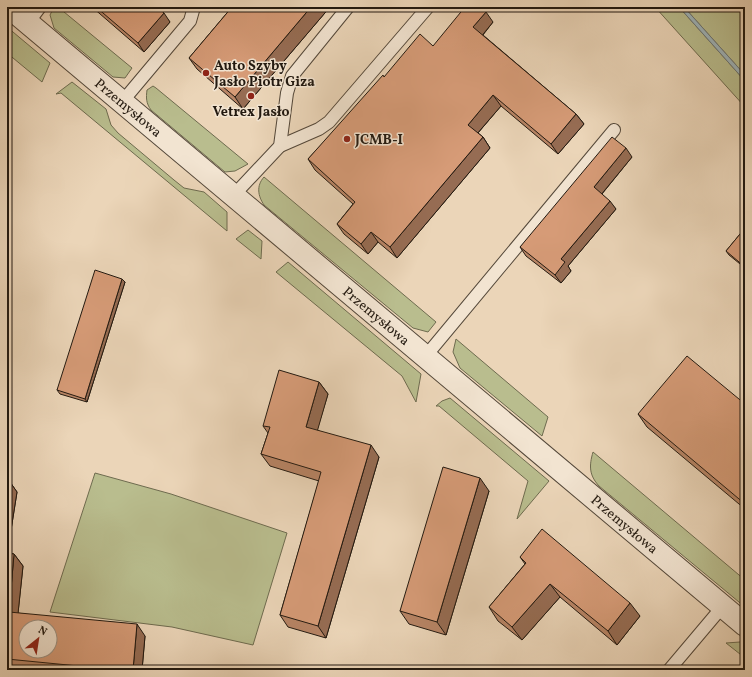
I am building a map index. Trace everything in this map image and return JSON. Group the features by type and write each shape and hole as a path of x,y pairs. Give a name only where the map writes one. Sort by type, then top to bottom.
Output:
{"street":[{"name":"Przemysłowa","path":"9,7 34,15 122,102 745,625"}],"lane":[{"path":"122,102 190,21 194,7"},
{"path":"280,146 286,93 292,76 348,7"},
{"path":"233,196 280,146 319,129 329,122 428,7"},
{"path":"425,357 614,130"},
{"path":"670,670 723,606"}],"green space":[{"path":"54,7 58,7 132,68 125,78 113,77 54,28 50,15"},
{"path":"655,7 679,7 745,81 745,107"},
{"path":"684,7 745,7 745,75"},
{"path":"7,27 50,63 42,82 7,53"},
{"path":"72,82 106,109 111,125 118,133 174,180 184,188 204,192 227,212 227,231 61,93 56,94"},
{"path":"153,86 248,164 235,171 225,172 151,110 147,103 147,90"},
{"path":"264,177 436,322 428,332 413,328 264,205 260,198 259,187 261,180"},
{"path":"248,230 262,241 261,259 236,239"},
{"path":"288,262 421,374 416,402 402,376 276,272"},
{"path":"456,339 548,417 542,436 460,368 453,352"},
{"path":"450,398 549,481 517,519 528,481 439,406 436,406 442,401"},
{"path":"593,452 745,580 745,607 599,486 593,478 591,470"},
{"path":"95,473 171,494 287,533 253,645 172,627 50,612"},
{"path":"740,642 745,646 745,658 726,643"}],"water":[{"path":"679,7 684,7 745,75 745,81"}],"building":[{"path":"96,7 157,7 164,13 138,43"},
{"path":"232,7 311,7 235,97 189,58"},
{"path":"465,7 481,7 486,12 473,27 576,114 551,144 493,95 468,125 483,137 390,247 371,232 361,244 337,224 355,202 308,159 383,75 384,77 420,34 433,46"},
{"path":"612,137 626,148 594,187 610,201 561,259 565,262 555,275 520,247"},
{"path":"745,228 745,267 726,251"},
{"path":"95,270 122,279 85,399 57,390"},
{"path":"687,356 745,404 745,504 638,414"},
{"path":"279,370 319,382 306,427 371,445 318,626 280,615 321,472 261,454 270,427 263,426"},
{"path":"443,467 480,478 437,622 400,611"},
{"path":"7,481 10,482 7,502"},
{"path":"542,529 630,603 608,631 550,584 512,627 489,607 526,563 520,557"},
{"path":"7,553 14,554 9,612 137,624 133,670 119,670 7,659"}],"place":[{"name":"Auto Szyby Jasło Piotr Giza","path":"206,73"},
{"name":"Vetrex Jasło","path":"251,96"},
{"name":"JCMB-I","path":"347,139"}]}
